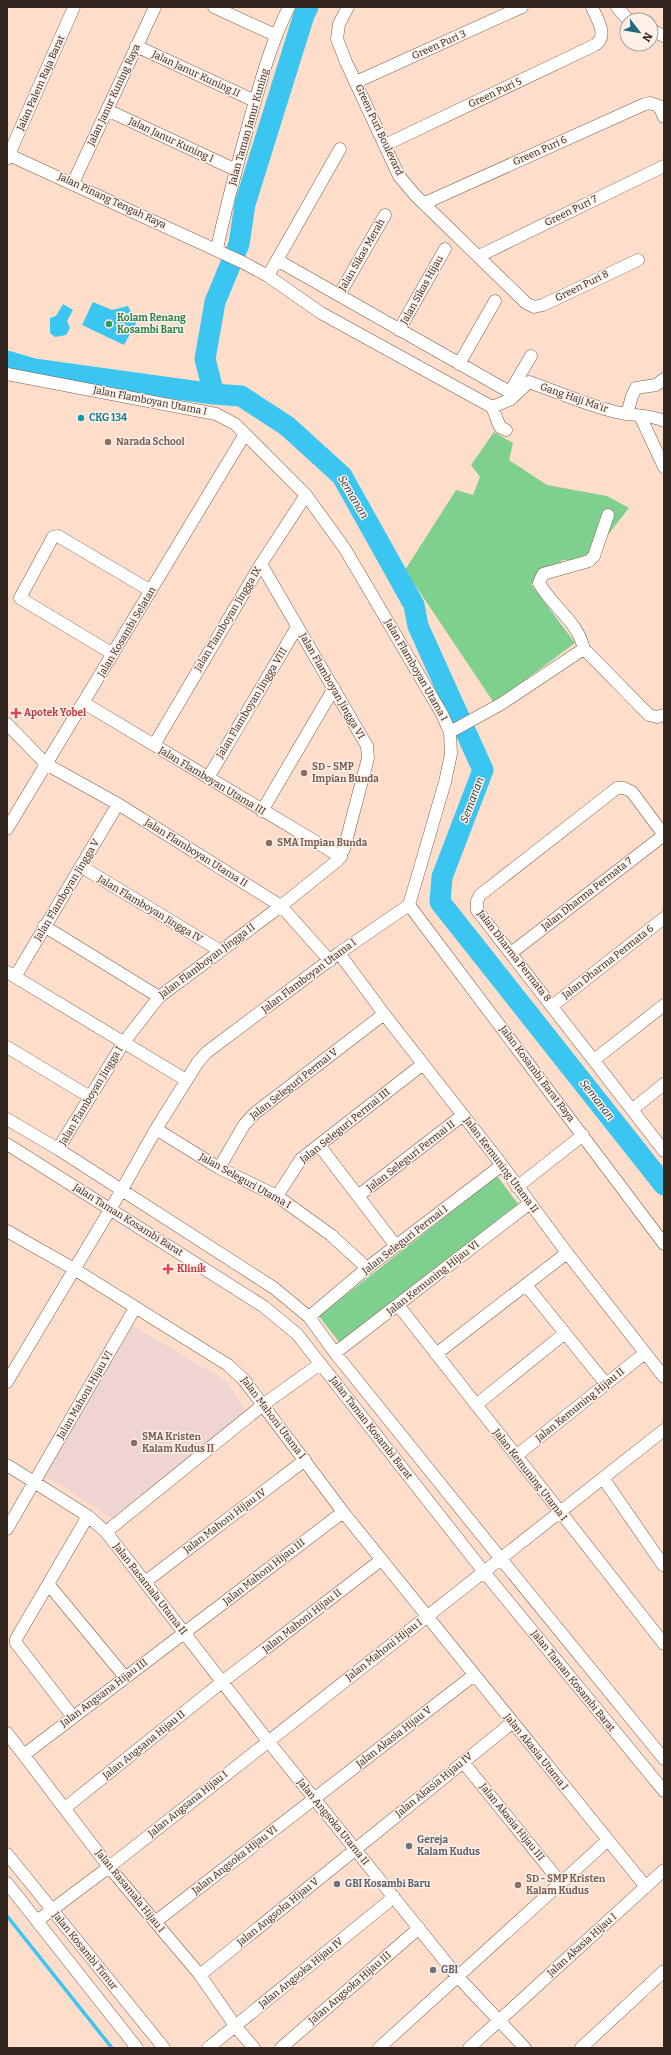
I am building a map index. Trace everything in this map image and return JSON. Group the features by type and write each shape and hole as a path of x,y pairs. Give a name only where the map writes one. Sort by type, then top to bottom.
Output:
{"street":[{"name":"Jalan Palem Raja Barat","path":"8,156 74,7"},
{"name":"Jalan Janur Kuning Raya","path":"73,183 155,7"},
{"path":"214,7 275,36"},
{"name":"Jalan Taman Janur Kuning","path":"220,251 236,170 255,101 275,36 290,7"},
{"name":"Green Puri Boulevard","path":"348,7 339,24 338,39 346,62 399,176 526,303"},
{"name":"Green Puri 3","path":"356,82 522,7"},
{"name":"Green Puri 5","path":"385,145 595,46 602,38 601,29 592,7"},
{"name":"Jalan Janur Kuning II","path":"136,46 255,101"},
{"name":"Green Puri 6","path":"425,203 645,104 655,104 659,106 664,117"},
{"name":"Jalan Janur Kuning I","path":"107,110 236,170"},
{"path":"268,276 340,149"},
{"name":"Jalan Pinang Tengah Raya","path":"8,156 73,183 242,262 268,276 321,313 492,407"},
{"name":"Green Puri 7","path":"478,256 664,166"},
{"name":"Jalan Sikas Merah","path":"339,295 385,215"},
{"name":"Jalan Sikas Hijau","path":"399,330 445,249"},
{"path":"277,260 509,391 531,356"},
{"name":"Green Puri 8","path":"526,303 534,306 543,306 638,260"},
{"path":"459,364 495,301"},
{"name":"Jalan Flamboyan Utama I","path":"7,374 216,414 235,424 306,495 345,549 452,731 451,754 445,782 409,905 334,957 207,1052 186,1080 156,1129 112,1207 7,1382"},
{"path":"627,414 636,388 656,385 664,379"},
{"name":"Gang Haji Ma'ir","path":"492,407 511,399 529,382 590,405 627,414 657,418 664,421"},
{"path":"492,407 500,427 506,430"},
{"path":"640,416 664,467"},
{"name":"Jalan Kosambi Selatan","path":"7,829 245,434"},
{"name":"Jalan Flamboyan Jingga IX","path":"154,745 261,564 306,495"},
{"path":"608,515 594,556 589,561 543,574 539,583 545,593 579,632 584,650 608,672 649,715 657,718 664,715"},
{"path":"113,654 20,598 53,537 58,536 151,591"},
{"name":"Jalan Flamboyan Jingga VI","path":"261,564 367,746 368,758 341,857"},
{"name":"Jalan Flamboyan Jingga VIII","path":"208,778 297,627"},
{"path":"452,731 501,704 538,681 575,653 584,650"},
{"path":"262,811 334,688"},
{"name":"Jalan Flamboyan Utama III","path":"84,703 341,857"},
{"name":"Jalan Flamboyan Utama II","path":"7,724 46,764 118,804 281,906 334,957"},
{"name":"Jalan Dharma Permata 8","path":"664,835 632,792 624,788 617,788 480,895 476,901 477,910 633,1109 664,1151"},
{"name":"Jalan Flamboyan Jingga V","path":"11,974 82,867 118,804"},
{"name":"Jalan Dharma Permata 7","path":"511,953 664,835"},
{"path":"281,906 341,857"},
{"name":"Jalan Flamboyan Jingga IV","path":"82,867 219,950"},
{"name":"Jalan Kosambi Barat Raya","path":"409,905 664,1244"},
{"name":"Jalan Flamboyan Jingga II","path":"124,1042 159,997 219,950 281,906"},
{"name":"Jalan Dharma Permata 6","path":"552,1006 664,918"},
{"path":"44,926 159,997"},
{"name":"Jalan Kemuning Utama II","path":"334,957 384,1014 502,1165 567,1253 664,1377"},
{"name":"Jalan Flamboyan Jingga I","path":"11,974 186,1080"},
{"path":"594,1060 664,1005"},
{"name":"Jalan Seleguri Permai V","path":"219,1168 244,1125 255,1113 384,1014"},
{"name":"Jalan Flamboyan Jingga I","path":"58,1149 124,1042"},
{"path":"7,1047 90,1097"},
{"name":"Jalan Seleguri Permai III","path":"277,1196 301,1159 423,1064"},
{"path":"633,1109 664,1084"},
{"name":"Jalan Seleguri Permai II","path":"358,1196 463,1115"},
{"name":"Jalan Taman Kosambi Barat","path":"7,1119 58,1149 121,1191 274,1288 309,1317 335,1353 500,1560 664,1759"},
{"name":"Jalan Seleguri Utama I","path":"156,1129 219,1168 277,1196 331,1235 367,1268"},
{"path":"517,1187 583,1135"},
{"name":"Jalan Taman Kosambi Barat","path":"7,1144 112,1207 263,1306 297,1334 485,1572 664,1791"},
{"path":"319,1145 396,1246"},
{"name":"Jalan Seleguri Permai I","path":"309,1317 367,1268 502,1165"},
{"name":"Jalan Kemuning Hijau VI","path":"335,1353 530,1203"},
{"name":"Jalan Mahoni Utama I","path":"7,1232 74,1269 228,1365 244,1380 264,1404 343,1512 426,1617"},
{"path":"436,1354 567,1253"},
{"path":"526,1285 606,1384"},
{"name":"Jalan Kemuning Utama I","path":"398,1305 664,1644"},
{"name":"Jalan Mahoni Hijau VI","path":"7,1529 135,1308"},
{"path":"476,1405 565,1333"},
{"name":"Jalan Kemuning Hijau II","path":"516,1456 645,1353"},
{"path":"106,1532 264,1404 320,1364"},
{"name":"Jalan Mahoni Hijau I","path":"268,1741 664,1430"},
{"name":"Jalan Mahoni Hijau IV","path":"145,1582 305,1460"},
{"name":"Jalan Rasamala Utama II","path":"7,1465 88,1516 106,1532 268,1741"},
{"path":"603,1478 663,1565"},
{"name":"Jalan Mahoni Hijau III","path":"185,1633 343,1512"},
{"path":"73,1717 16,1643 17,1635 88,1516"},
{"name":"Jalan Mahoni Hijau II","path":"222,1682 381,1560"},
{"path":"48,1585 125,1677"},
{"name":"Jalan Akasia Utama I","path":"426,1617 646,1887"},
{"name":"Jalan Angsana Hijau III","path":"25,1754 185,1633"},
{"name":"Jalan Akasia Hijau V","path":"314,1798 474,1675"},
{"name":"Jalan Angsana Hijau II","path":"65,1808 222,1682"},
{"name":"Jalan Akasia Hijau IV","path":"355,1848 513,1722"},
{"name":"Jalan Rasamala Hijau I","path":"7,1733 25,1754 109,1867 200,1975 236,2027 254,2048"},
{"name":"Jalan Angsoka Utama II","path":"268,1741 457,1976 525,2048"},
{"name":"Jalan Angsana Hijau I","path":"51,1910 109,1867 268,1741"},
{"name":"Jalan Akasia Hijau III","path":"463,1762 561,1883"},
{"name":"Jalan Angsoka Hijau VI","path":"155,1922 314,1798"},
{"path":"379,2048 608,1840"},
{"name":"Jalan Angsoka Hijau V","path":"200,1975 355,1848"},
{"name":"Jalan Kosambi Timur","path":"7,1854 164,2048"},
{"name":"Jalan Akasia Hijau I","path":"469,2048 664,1870"},
{"name":"Jalan Kosambi Timur","path":"7,1883 137,2048"},
{"name":"Jalan Angsoka Hijau IV","path":"208,2048 236,2027 394,1897"},
{"path":"37,1921 51,1910"},
{"name":"Jalan Angsoka Hijau III","path":"281,2048 419,1928"},
{"path":"581,2048 664,1971"}],"shaded area":[{"name":"SMA Kristen Kalam Kudus II","path":"133,1326 226,1381 246,1411 112,1518 44,1475"}],"green space":[{"path":"494,432 513,443 509,460 547,485 607,496 629,508 588,560 563,560 531,584 575,643 494,703 405,570 456,490 473,495 480,477 471,465"},
{"path":"497,1176 518,1204 339,1342 319,1316"}],"water":[{"name":"Kolam Renang Kosambi Baru","path":"93,302 112,310 128,306 136,323 124,345 82,325"},
{"path":"63,304 73,310 67,321 70,328 66,335 55,337 50,333 50,318 56,316"}],"waterway":[{"path":"7,361 34,369 214,394 205,359 215,302 239,244 245,204 304,15 308,7"},
{"name":"Semanan","path":"214,394 241,396 287,426 342,476 414,605 418,626 483,770 442,877 440,902 664,1185"},
{"path":"7,1916 112,2048"}],"place":[{"name":"Kolam Renang Kosambi Baru","path":"109,324"},
{"name":"CKG 134","path":"81,418"},
{"name":"Narada School","path":"108,442"},
{"name":"Apotek Yobel","path":"16,713"},
{"name":"SD - SMP Impian Bunda","path":"304,773"},
{"name":"SMA Impian Bunda","path":"269,843"},
{"name":"Klinik","path":"168,1269"},
{"name":"SMA Kristen Kalam Kudus II","path":"134,1443"},
{"name":"Gereja Kalam Kudus","path":"409,1846"},
{"name":"GBI Kosambi Baru","path":"337,1884"},
{"name":"SD - SMP Kristen Kalam Kudus","path":"518,1885"},
{"name":"GBI","path":"433,1970"}]}
